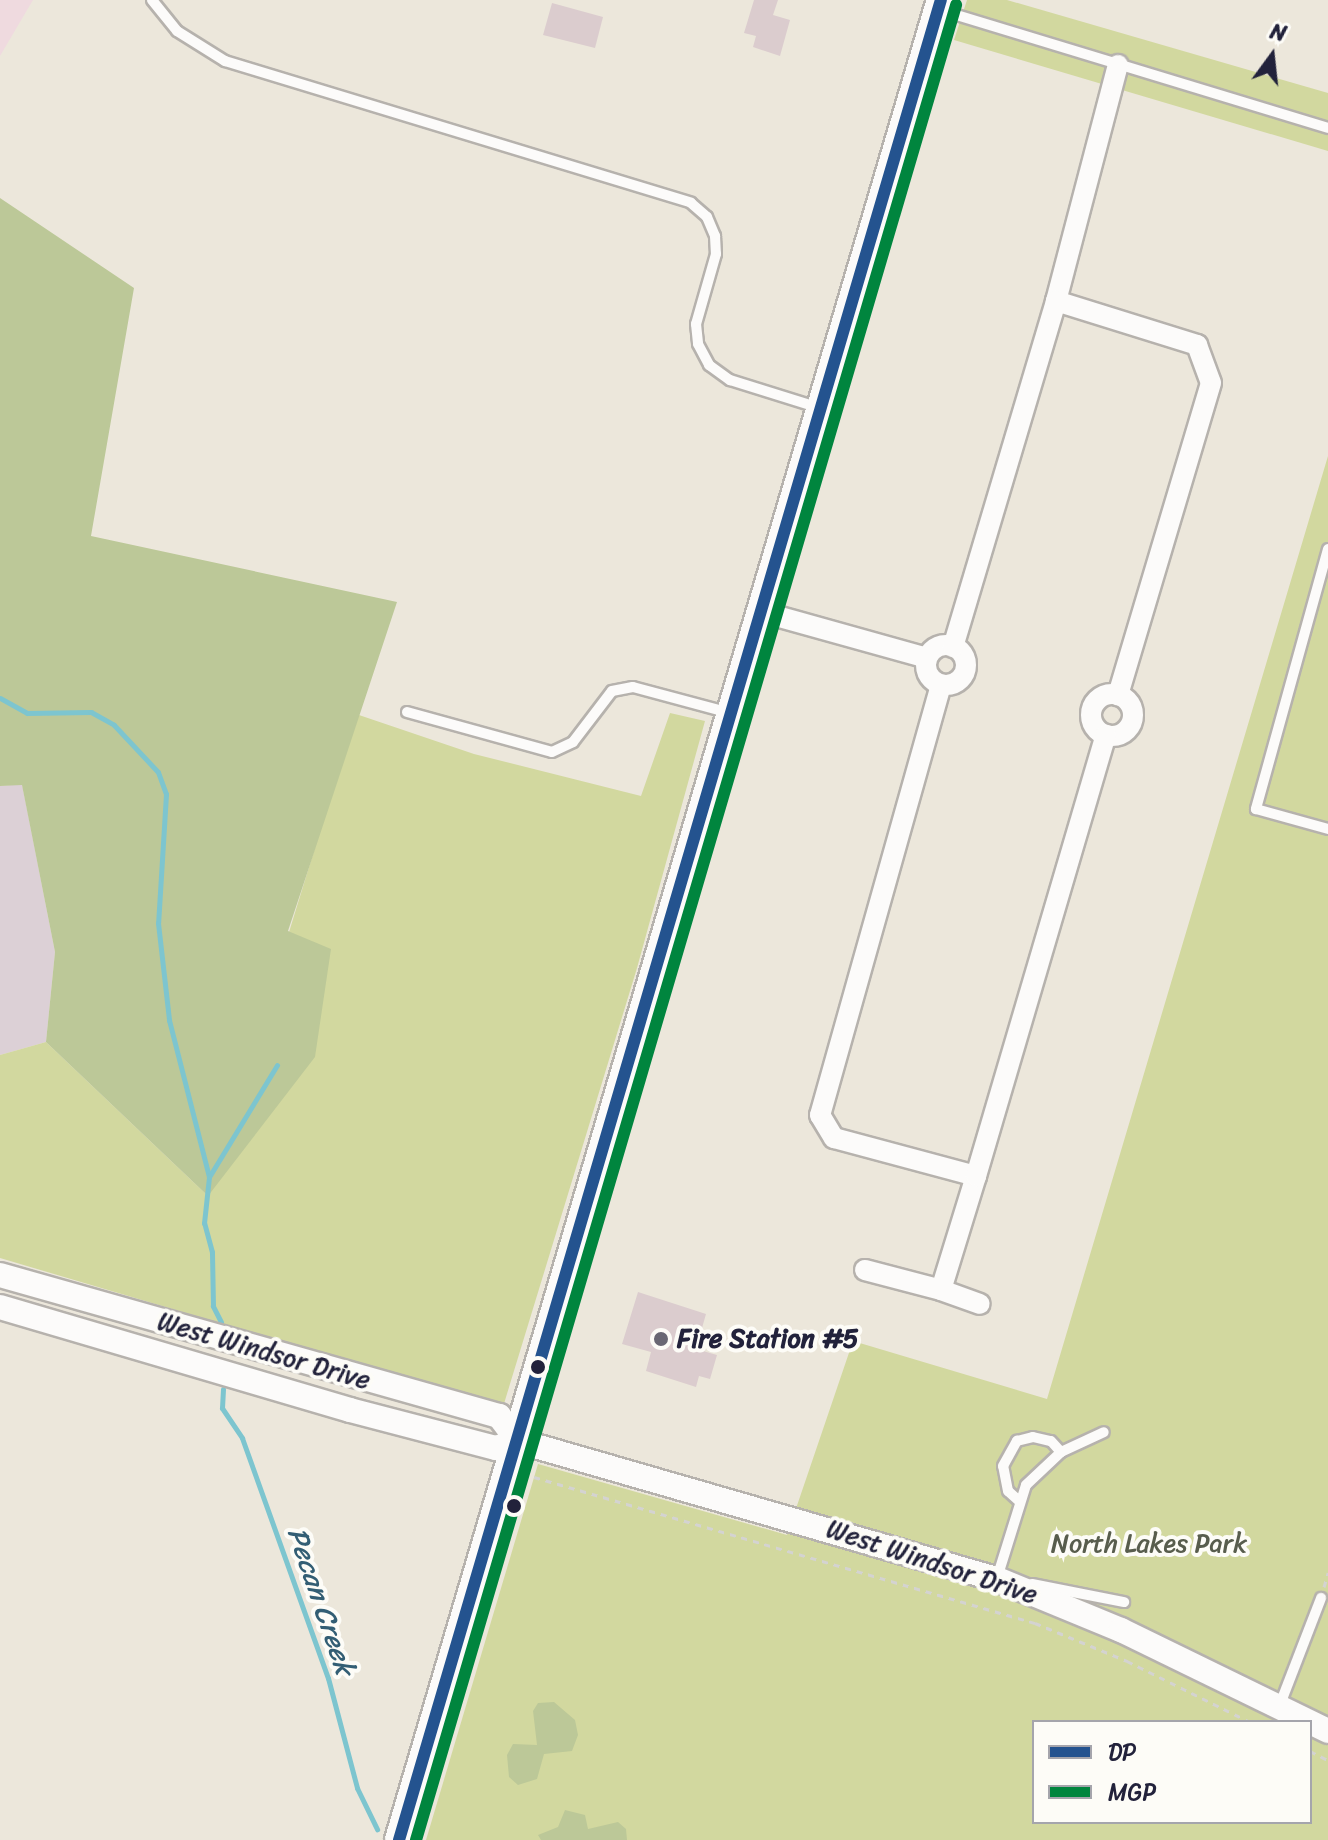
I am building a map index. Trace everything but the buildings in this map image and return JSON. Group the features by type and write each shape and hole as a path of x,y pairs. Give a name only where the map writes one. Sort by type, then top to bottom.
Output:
{"main road":[{"path":"399,1840 940,5"}],"street":[{"path":"953,647 1056,301 1118,65"},
{"path":"1056,301 1197,345 1211,383 1118,695"},
{"path":"762,612 927,658"},
{"path":"953,647 963,655 964,674 954,683 941,685 929,677 927,658 935,648 953,647"},
{"path":"941,685 820,1115 834,1138 976,1176"},
{"path":"1118,695 1132,710 1131,724 1121,734 1106,735 1095,728 1092,709 1099,698 1118,695"},
{"path":"941,1290 1106,735"},
{"path":"865,1270 980,1304"},
{"name":"West Windsor Drive","path":"0,1275 499,1416 518,1441"},
{"name":"West Windsor Drive","path":"0,1307 496,1448 518,1441 997,1579 1121,1630 1306,1720"}],"lane":[{"path":"152,0 177,31 225,61 691,203 707,217 715,236 716,254 696,324 698,344 709,365 730,380 822,409"},
{"path":"940,5 1118,65 1328,128"},
{"path":"1328,549 1256,809 1328,829"},
{"path":"407,712 552,752 573,742 612,691 633,687 732,713"},
{"path":"1104,1432 1061,1452 1034,1474 1018,1500 997,1579 1124,1602"},
{"path":"1018,1500 1008,1491 1003,1466 1017,1441 1033,1437 1051,1441 1061,1452"},
{"path":"1279,1707 1321,1598"}],"path":[{"path":"534,1477 1035,1623 1127,1661 1246,1720"}],"shaded area":[{"path":"0,0 33,0 0,56"},
{"path":"22,784 55,952 46,1042 0,1055 0,786"}],"green space":[{"path":"967,0 1007,0 1328,93 1328,151 954,40"},
{"path":"0,198 134,288 91,536 397,602 288,931 331,949 315,1057 208,1196 46,1042 55,952 22,785 0,786"},
{"name":"North Lakes Park","path":"1328,456 1328,1840 426,1840 538,1464 787,1535 853,1341 1047,1399"},
{"path":"670,713 705,721 637,968 503,1407 0,1258 0,1055 46,1042 208,1196 356,714 474,754 641,796"},
{"path":"554,1702 575,1720 578,1735 572,1751 544,1754 537,1779 518,1785 509,1777 507,1755 513,1744 537,1745 533,1711 538,1703"},
{"path":"565,1810 585,1815 588,1829 618,1822 626,1829 627,1840 541,1840 538,1835 558,1827"}],"waterway":[{"path":"0,698 27,713 91,712 114,725 158,772 166,794 158,923 169,1020 209,1177"},
{"name":"Pecan Creek","path":"221,1322 213,1306 212,1252 204,1223 209,1177 277,1065"},
{"name":"Pecan Creek","path":"223,1389 222,1408 242,1438 328,1678 357,1788 377,1829"}],"transit line":[{"name":"DP","path":"399,1840 941,0"},
{"name":"MGP","path":"416,1840 956,5"}],"place":[{"name":"Fire Station #5","path":"661,1339"}]}
